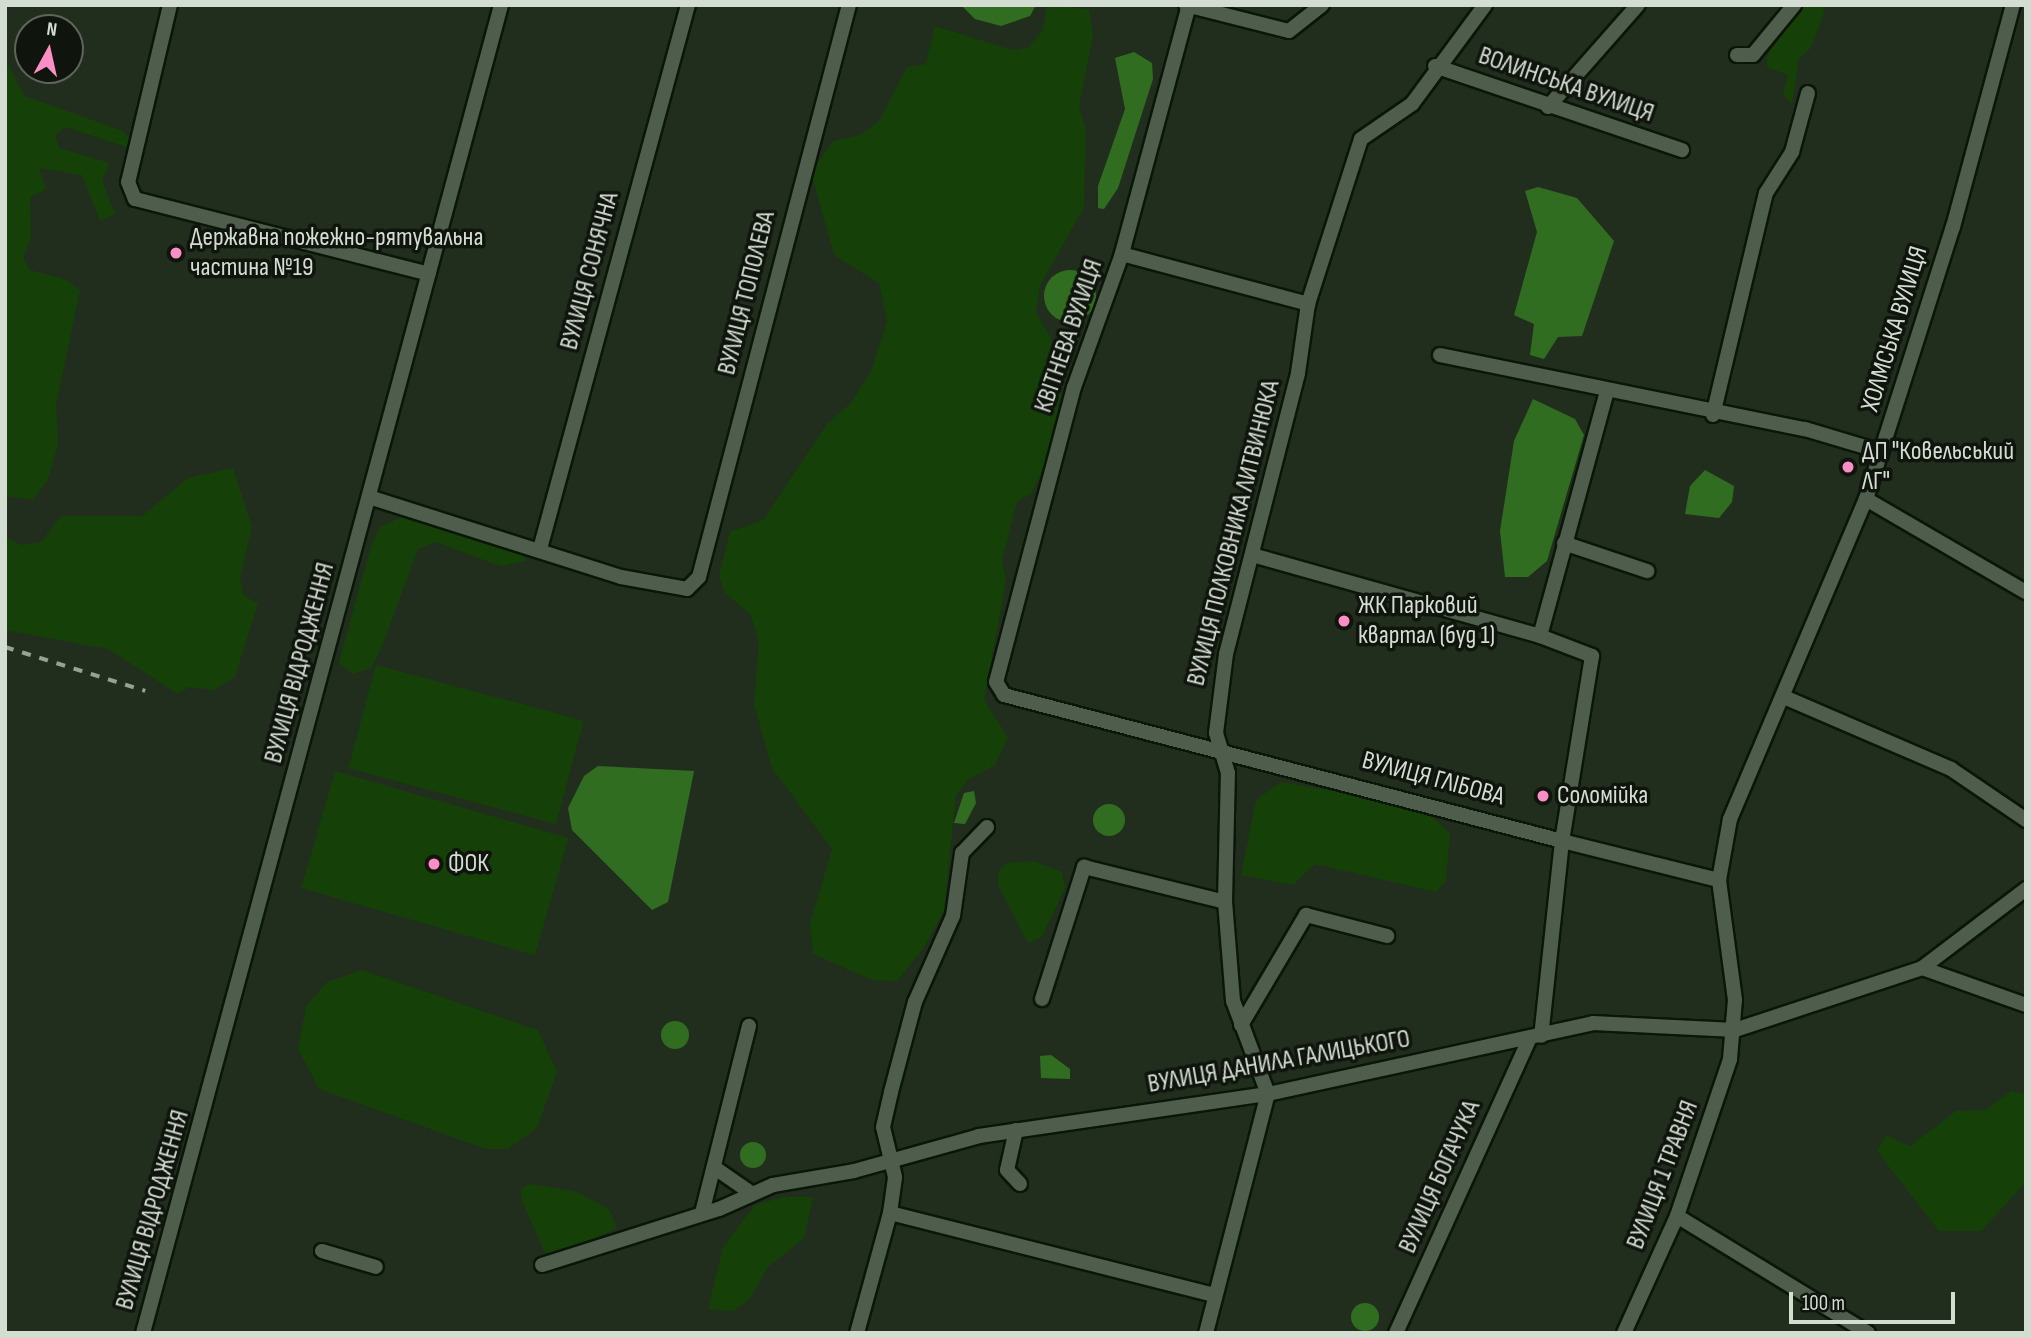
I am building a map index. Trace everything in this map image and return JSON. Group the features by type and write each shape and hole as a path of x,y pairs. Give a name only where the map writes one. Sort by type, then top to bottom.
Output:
{"street":[{"path":"170,5 128,182 135,199 429,274"},
{"name":"ВУЛИЦЯ ВІДРОДЖЕННЯ","path":"143,1333 501,5"},
{"name":"ВУЛИЦЯ СОНЯЧНА","path":"540,549 688,5"},
{"name":"ВУЛИЦЯ ТОПОЛЕВА","path":"540,549 621,577 687,589 702,566 849,5"},
{"path":"1188,5 1289,31 1322,5"},
{"name":"КВІТНЕВА ВУЛИЦЯ","path":"996,682 1074,387 1122,254 1188,5"},
{"name":"ВУЛИЦЯ ПОЛКОВНИКА ЛИТВИНЮКА","path":"1268,1094 1241,1025 1225,902 1228,773 1221,753 1218,695 1298,373 1308,304 1361,139 1406,110 1435,66 1485,5"},
{"path":"1548,107 1638,5"},
{"path":"1737,55 1753,55 1794,5"},
{"name":"ХОЛМСЬКА ВУЛИЦЯ","path":"1735,1030 1719,880 1730,819 1866,499 1953,227 2013,5"},
{"name":"ВОЛИНСЬКА ВУЛИЦЯ","path":"1435,66 1548,107 1682,150"},
{"path":"1713,415 1766,193 1792,152 1808,93"},
{"path":"1122,254 1308,304"},
{"path":"1440,355 1713,415 1805,429 1882,452"},
{"path":"1540,636 1607,391"},
{"path":"369,497 540,549"},
{"path":"1866,499 2026,592"},
{"path":"1564,544 1647,571"},
{"path":"1252,555 1540,636 1592,656 1562,841 1535,1039"},
{"name":"ВУЛИЦЯ ГЛІБОВА","path":"996,682 1004,695 1719,880"},
{"path":"1784,697 1951,769 2026,820"},
{"path":"857,1333 890,1213 893,1157 883,1127 915,1002 953,916 962,853 987,827"},
{"path":"1042,999 1084,867 1225,902"},
{"name":"ВУЛИЦЯ ДАНИЛА ГАЛИЦЬКОГО","path":"542,1265 702,1213 751,1193 893,1157 1016,1130 1268,1094 1535,1039 1593,1023 1735,1030 1922,968 2026,889"},
{"path":"1241,1025 1306,915 1387,936"},
{"path":"1922,968 2026,1005"},
{"path":"702,1213 749,1026"},
{"name":"ВУЛИЦЯ 1 ТРАВНЯ","path":"1624,1333 1677,1216 1735,1030"},
{"name":"ВУЛИЦЯ БОГАЧУКА","path":"1396,1333 1535,1039"},
{"path":"1206,1333 1268,1094"},
{"path":"1016,1130 1007,1170 1020,1184"},
{"path":"715,1168 751,1193"},
{"path":"890,1213 1215,1295"},
{"path":"1677,1216 1868,1333"},
{"path":"322,1251 376,1267"}],"shaded area":[{"path":"1036,5 1030,16 1001,26 975,19 963,7"},
{"path":"1047,5 1089,9 1093,36 1079,107 1086,131 1084,207 1040,286 1036,313 1051,338 1062,391 1044,467 1031,494 1017,502 1002,560 1006,580 984,700 1008,737 995,765 969,779 956,795 944,910 923,949 897,981 872,980 813,954 810,924 832,849 772,768 754,704 759,642 751,615 725,593 719,576 730,532 763,520 827,424 852,402 872,369 887,321 879,283 834,255 811,172 833,141 860,135 880,120 907,67 926,64 935,26 1012,50 1028,48 1043,30"},
{"path":"1801,5 1823,5 1824,13 1811,48 1799,58 1792,104 1783,94 1788,75 1767,67 1767,56"},
{"path":"1134,52 1152,63 1153,79 1118,188 1104,209 1098,208 1098,186 1125,109 1115,58"},
{"path":"5,60 14,76 14,84 18,84 25,96 123,131 134,142 130,148 65,127 55,135 59,148 110,163 102,181 115,214 100,221 82,175 39,168 46,189 30,198 31,238 23,258 30,270 65,279 80,290 56,406 58,444 48,480 33,500 5,496"},
{"path":"1538,187 1577,198 1614,241 1582,336 1558,337 1544,359 1530,355 1534,324 1514,315 1537,232 1525,191"},
{"path":"1070,270 1080,272 1088,278 1094,286 1094,306 1088,314 1080,320 1070,322 1060,320 1052,314 1046,306 1044,296 1046,286 1052,278 1060,272"},
{"path":"1533,399 1575,419 1584,435 1547,561 1528,577 1505,577 1500,531 1514,441"},
{"path":"233,468 252,527 240,578 244,596 258,603 235,677 214,690 189,687 178,694 108,649 5,630 5,537 22,545 41,542 61,516 142,516 188,478"},
{"path":"1705,470 1734,486 1732,502 1719,518 1685,514 1690,486"},
{"path":"404,516 518,550 527,561 500,566 436,542 418,549 381,649 371,668 353,674 339,663 371,546 380,527"},
{"name":"ФОК","path":"376,665 584,721 556,824 348,768"},
{"path":"598,766 694,771 668,902 652,910 572,830 568,808 584,776"},
{"name":"ФОК","path":"335,771 569,838 535,955 301,888"},
{"path":"1281,782 1390,801 1431,816 1450,833 1446,881 1436,892 1315,864 1293,885 1241,875 1256,800"},
{"path":"974,791 976,803 965,824 954,823 964,793"},
{"path":"1109,804 1120,809 1125,820 1120,831 1109,836 1098,831 1093,820 1098,809"},
{"path":"1033,861 1062,872 1065,888 1042,937 1028,943 998,885 999,870 1007,863"},
{"path":"362,970 538,1030 557,1072 537,1128 508,1149 486,1149 319,1089 298,1049 306,1006 327,982"},
{"path":"675,1021 685,1025 689,1035 685,1045 675,1049 665,1045 661,1035 665,1025"},
{"path":"1051,1055 1070,1069 1070,1079 1041,1078 1040,1056"},
{"path":"2011,1091 2026,1094 2026,1182 1981,1231 1939,1231 1877,1151 1886,1135 1910,1146 1956,1111 1986,1110"},
{"path":"753,1142 762,1146 766,1155 762,1164 753,1168 744,1164 740,1155 744,1146"},
{"path":"530,1184 574,1191 609,1209 617,1228 560,1254 545,1253 521,1199 521,1188"},
{"path":"783,1197 813,1197 804,1238 768,1267 749,1300 733,1311 708,1309 723,1247 755,1205"},
{"path":"1365,1303 1375,1307 1379,1317 1375,1327 1365,1331 1355,1327 1351,1317 1355,1307"}],"railway":[{"path":"5,647 145,691"}],"place":[{"name":"Державна пожежно-рятувальна частина №19","path":"176,253"},
{"name":"ДП \"Ковельський ЛГ\"","path":"1848,467"},
{"name":"ЖК Парковий квартал (буд 1)","path":"1344,621"},
{"name":"Соломійка","path":"1543,796"},
{"name":"ФОК","path":"434,864"}]}
